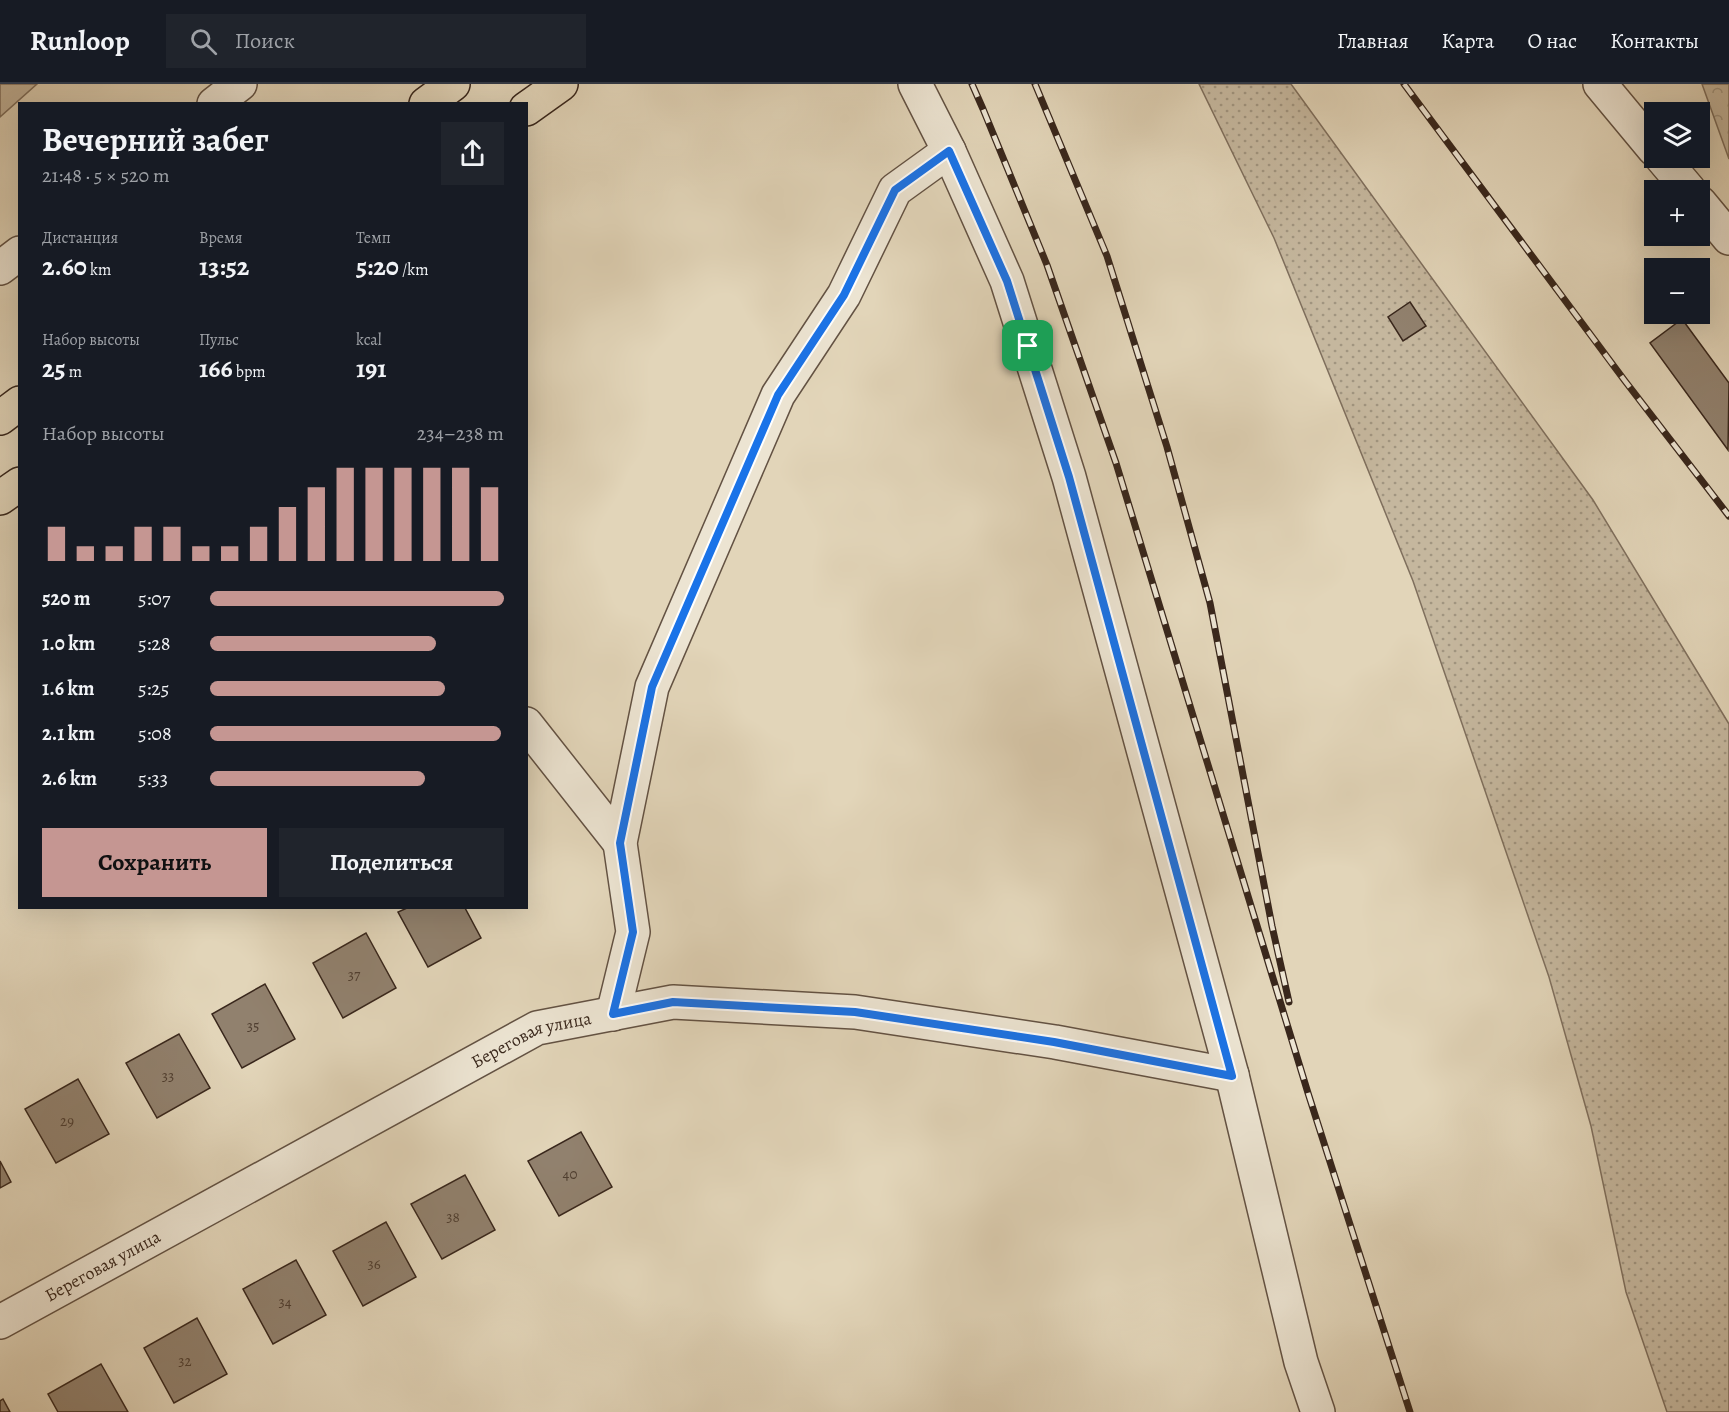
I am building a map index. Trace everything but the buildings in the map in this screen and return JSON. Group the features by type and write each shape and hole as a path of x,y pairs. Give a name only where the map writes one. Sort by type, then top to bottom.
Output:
{"highway":[{"path":"429,102 453,84"},
{"path":"528,108 561,84"},
{"path":"0,418 18,404"},
{"path":"0,498 18,485"}],"street":[{"path":"217,102 240,84"},
{"path":"915,84 949,151 1007,281 1069,477 1232,1076 1301,1362 1318,1412"},
{"path":"1600,84 1644,137"},
{"path":"613,1014 633,932 620,843 652,687 778,395 844,295 895,190 949,151"},
{"path":"1670,168 1681,180"},
{"path":"1710,215 1729,238"},
{"path":"0,268 18,254"},
{"path":"528,727 620,843"},
{"name":"Береговая улица","path":"0,1322 537,1028 673,1002 855,1012 1054,1042 1232,1076"}],"green space":[{"path":"0,84 37,84 0,117"},
{"path":"1199,84 1291,84 1593,500 1729,724 1729,1412 1667,1412 1626,1292 1591,1126 1549,977 1413,581 1274,238"},
{"path":"1702,84 1729,84 1729,159 1710,102"}],"railway":[{"path":"972,84 1047,265 1116,463 1308,1093 1410,1412"},
{"path":"1035,84 1107,256 1167,447 1210,603 1272,926 1289,1002"},
{"path":"1404,84 1625,381 1729,516"}],"route":[{"path":"949,151 1007,281 1028,346 1069,477 1232,1076 1054,1042 855,1012 673,1002 613,1014 633,932 620,843 652,687 778,395 844,295 895,190 949,151"}]}
